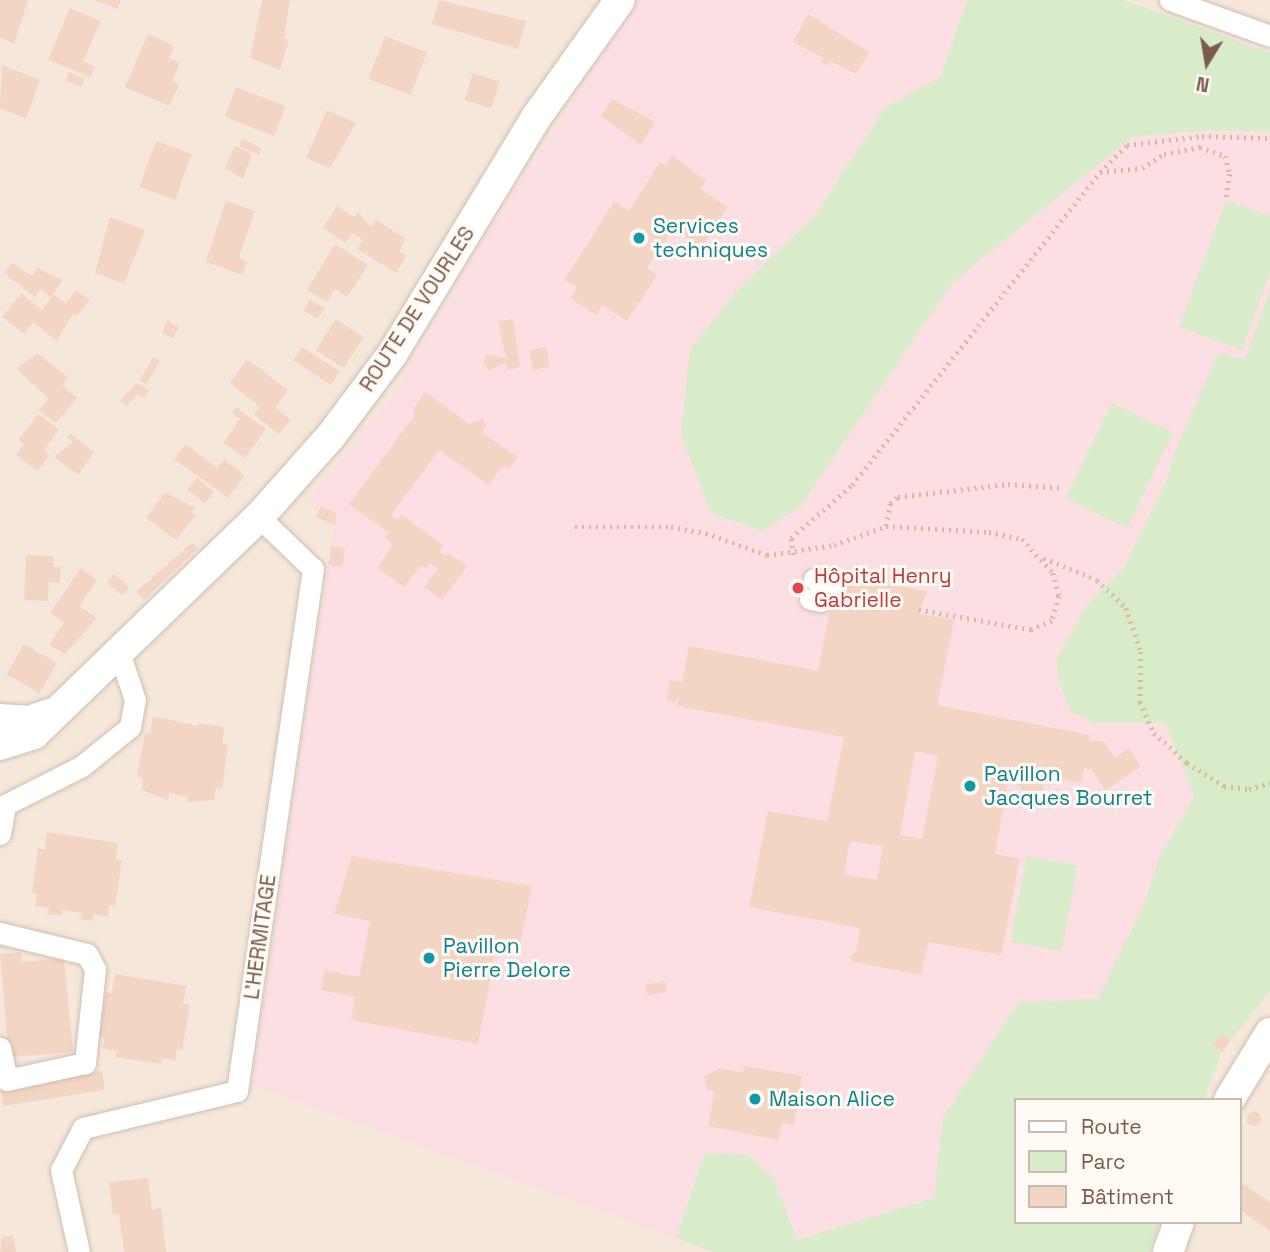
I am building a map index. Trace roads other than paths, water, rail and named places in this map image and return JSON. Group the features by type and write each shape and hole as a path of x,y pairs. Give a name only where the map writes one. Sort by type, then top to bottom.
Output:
{"street":[{"name":"ROUTE DE VOURLES","path":"0,745 34,734 259,517 331,436 393,353 535,119 620,0"},
{"path":"1170,0 1270,36"},
{"name":"L'HERMITAGE","path":"79,1252 61,1170 83,1128 237,1091 313,569 259,517"},
{"path":"815,593 836,583"},
{"path":"0,834 5,805 82,766 130,727 135,700 119,652"},
{"name":"ROUTE DE VOURLES","path":"0,719 29,721 59,709"},
{"path":"0,933 87,954 95,969 85,1063 7,1080 0,1048"},
{"path":"1231,1098 1270,1032"},
{"path":"1168,1252 1179,1224"}],"place":[{"name":"Services techniques","path":"639,238"},
{"name":"Hôpital Henry Gabrielle","path":"798,588"},
{"name":"Pavillon Jacques Bourret","path":"970,786"},
{"name":"Pavillon Pierre Delore","path":"429,958"},
{"name":"Maison Alice","path":"755,1099"}]}
